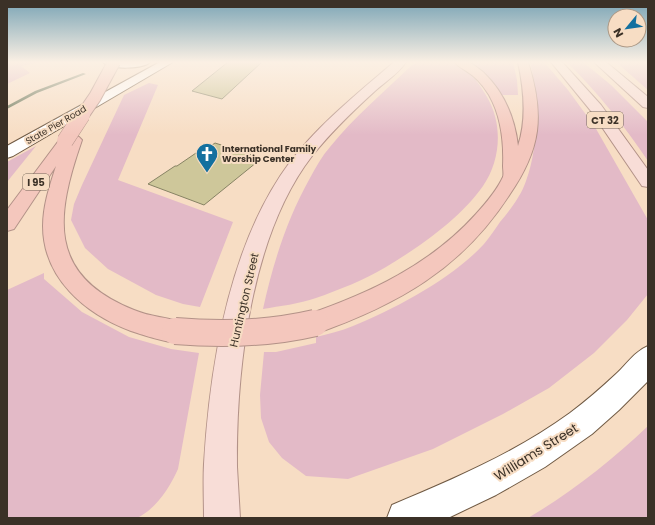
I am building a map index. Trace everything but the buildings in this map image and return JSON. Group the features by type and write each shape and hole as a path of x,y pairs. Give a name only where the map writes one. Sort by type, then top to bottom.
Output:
{"highway":[{"name":"I 95","path":"7,224 70,141 100,86"},
{"path":"489,86 503,108 507,119 512,177"},
{"path":"70,141 61,175 53,221 53,238 57,256 70,278 79,289 103,307 136,322 176,331 228,335 260,333 300,327 315,323 368,303 394,290 441,260 475,230 491,210 512,177 526,146 531,121 528,86"}],"main road":[{"name":"Huntington Street","path":"222,518 221,458 224,398 238,317 257,244 285,184 307,152 338,119 374,86"},
{"name":"CT 32","path":"577,86 596,108 648,182"},
{"path":"628,86 648,104"}],"street":[{"name":"State Pier Road","path":"7,153 125,86"},
{"name":"Williams Street","path":"405,518 451,500 484,484 549,447 588,418 615,395 648,359"}],"shaded area":[{"path":"142,86 157,86 118,180 233,222 200,307 183,304 156,295 108,269 85,248 71,220 74,204 82,185 124,95"},
{"path":"389,86 480,86 492,108 498,130 496,154 489,176 474,198 451,221 412,251 378,272 334,292 310,300 263,309 276,258 294,209 327,150 359,115"},
{"path":"495,86 517,86 518,95 502,95"},
{"path":"534,86 565,86 595,127 648,220 648,294 627,320 594,353 549,388 503,414 433,449 348,479 306,476 282,458 269,442 261,418 260,395 264,352 276,352 316,343 316,337 348,328 387,311 423,291 471,257 484,244 511,208 524,187 531,166 535,143"},
{"path":"590,86 612,86 648,122 648,161 630,135"},
{"path":"36,146 7,182 7,162"},
{"path":"44,273 44,279 82,312 129,337 171,349 199,353 178,469 162,497 150,509 137,518 7,518 7,290"},
{"path":"648,426 648,518 528,518 560,498 591,475"}],"waterway":[{"path":"7,108 36,92 51,86"}],"place":[{"name":"International Family Worship Center","path":"207,174"}]}
